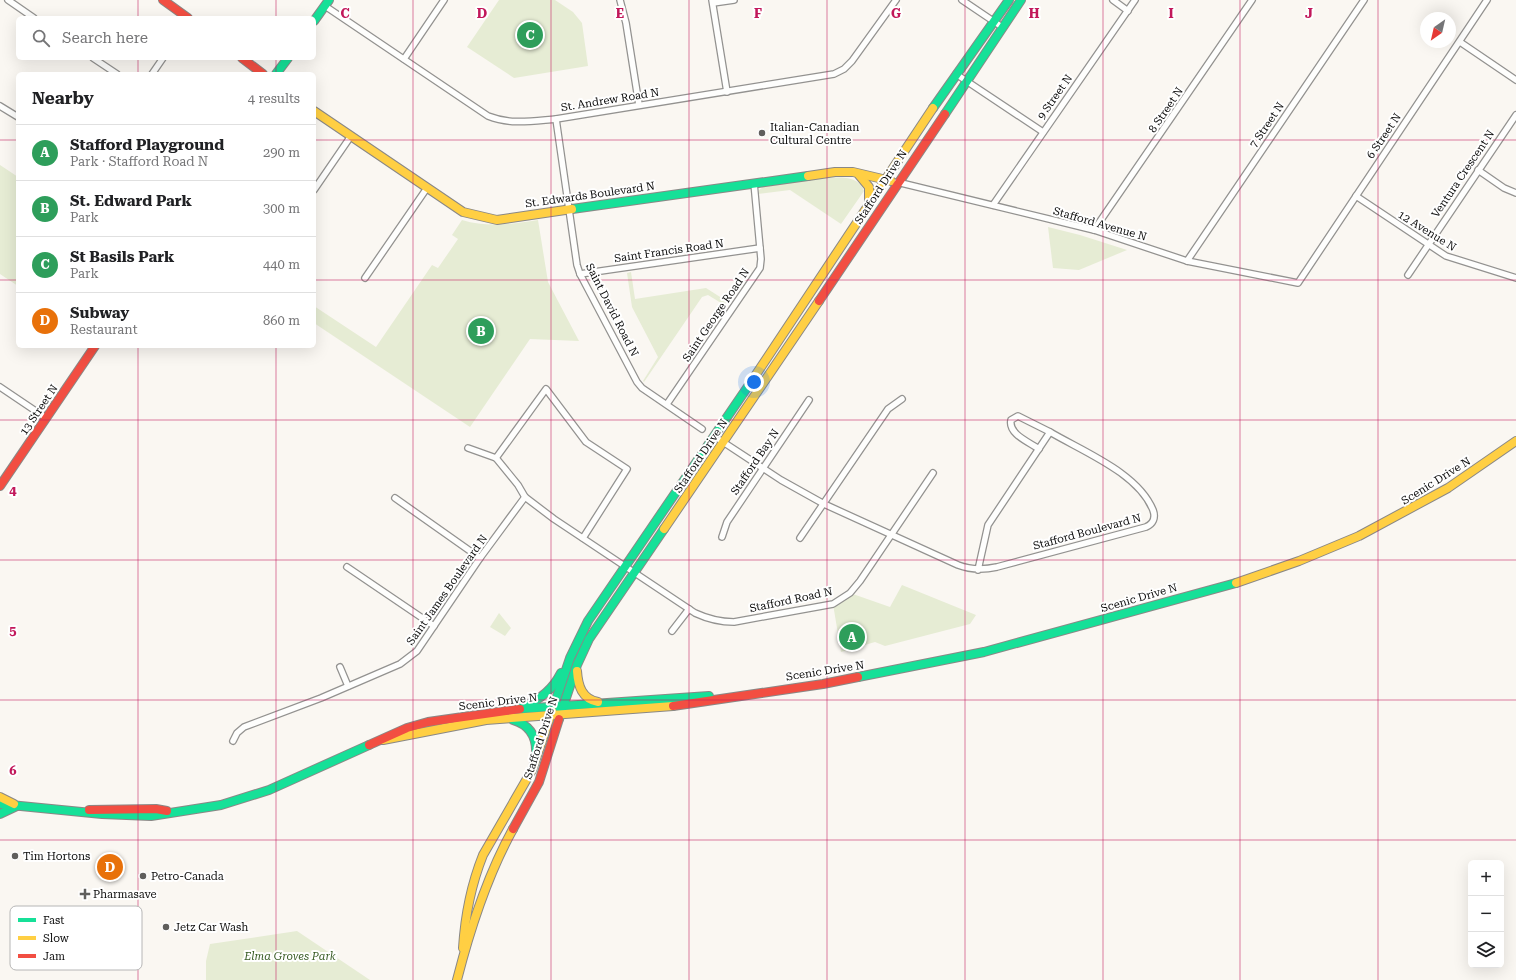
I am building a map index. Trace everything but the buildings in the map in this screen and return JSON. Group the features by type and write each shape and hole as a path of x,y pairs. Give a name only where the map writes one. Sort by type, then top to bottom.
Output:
{"main road":[{"path":"163,0 185,16"},
{"name":"Stafford Drive N","path":"463,956 465,919 477,870 483,855 532,770 552,715 570,658 588,621 715,437 956,74 1010,0"},
{"name":"Stafford Drive N","path":"457,980 463,956 494,866 539,782 577,665 594,630 636,572 724,442 1020,0"},
{"path":"316,18 327,3"},
{"path":"245,60 261,72"},
{"path":"278,72 286,60"},
{"name":"St. Edwards Boulevard N","path":"316,113 463,212 497,220 835,172 853,172 897,182"},
{"path":"853,172 867,181 870,187 868,207"},
{"name":"13 Street N","path":"0,486 94,348"},
{"name":"Scenic Drive N","path":"0,804 82,810 98,814 151,816 170,812 208,808 254,795 384,740 407,728 428,722 510,710 554,707 562,710 682,705 738,695 823,684 916,667 984,652 1266,573 1330,549 1383,524 1448,488 1516,441"},
{"path":"510,710 528,705 544,696 553,686 570,658"},
{"path":"577,665 578,684 582,692 593,702 607,703"},
{"name":"Scenic Drive N","path":"384,740 470,722 552,715 562,710 607,703 678,697 738,695"},
{"path":"507,718 524,723 534,737 536,748 532,770"},
{"path":"0,797 18,806"},
{"path":"0,814 18,806"}],"street":[{"path":"8,0 31,16"},
{"path":"404,59 444,0"},
{"path":"620,0 625,17 639,105"},
{"path":"727,92 713,2 734,0"},
{"name":"St. Andrew Road N","path":"327,3 404,59 477,109 495,119 516,122 556,119 809,79 840,71 860,51 896,0"},
{"path":"962,0 1002,27"},
{"path":"1112,0 1128,11"},
{"name":"9 Street N","path":"993,205 1135,0"},
{"name":"8 Street N","path":"1094,230 1252,0"},
{"name":"7 Street N","path":"1187,261 1364,0"},
{"name":"6 Street N","path":"1298,283 1488,0"},
{"path":"1460,42 1516,80"},
{"path":"96,60 114,72"},
{"path":"153,72 162,60"},
{"path":"956,74 1043,132"},
{"path":"0,106 16,116"},
{"name":"Ventura Crescent N","path":"1408,275 1516,115"},
{"name":"Saint David Road N","path":"556,119 580,274 637,382 642,388 702,429"},
{"path":"316,187 351,136"},
{"path":"1478,170 1504,188 1516,193"},
{"name":"Stafford Avenue N","path":"897,182 1094,230 1187,261 1298,283"},
{"name":"Saint George Road N","path":"667,404 760,268 761,259 754,183"},
{"path":"365,278 427,188"},
{"name":"12 Avenue N","path":"1356,196 1427,245 1456,260 1516,278"},
{"name":"Saint Francis Road N","path":"580,274 760,248"},
{"path":"0,387 46,418"},
{"path":"496,458 546,389 586,442 626,470 583,538"},
{"path":"800,538 888,409 902,399"},
{"name":"Stafford Bay N","path":"722,537 727,522 809,400"},
{"name":"Stafford Boulevard N","path":"715,437 763,468 824,504 958,565 978,570 997,567 1146,527 1152,523 1154,511 1147,496 1135,483 1123,474 1024,418 1018,416 1010,420 1013,432 1039,448"},
{"path":"978,570 988,525 1050,432"},
{"path":"468,448 496,458 525,496 626,567"},
{"path":"892,535 933,473"},
{"name":"Saint James Boulevard N","path":"233,741 237,733 244,727 348,686 400,664 409,658 417,651 480,558 525,496"},
{"path":"395,498 480,558"},
{"name":"Stafford Road N","path":"626,567 636,572 689,609 712,620 734,622 833,604 843,599 855,587 892,535"},
{"path":"347,567 434,626"},
{"path":"672,631 689,609"},
{"path":"340,667 348,686"}],"green space":[{"path":"499,0 555,0 573,12 582,23 588,66 514,78 467,47"},
{"path":"0,165 16,176 16,285 0,274"},
{"path":"822,178 852,179 861,186 864,191 841,224 790,190 758,194 759,190 763,187"},
{"path":"462,220 491,225 538,220 548,282 579,341 530,339 470,427 316,324 316,307 376,347 432,265 438,268 458,239 452,235"},
{"path":"1048,227 1080,235 1127,250 1079,270 1053,268"},
{"path":"631,272 635,299 706,288 728,302 726,306 708,295 702,297 644,382 643,381 658,357 632,307 627,273"},
{"path":"902,585 976,615 970,624 885,646 875,642 841,652 833,604 850,593 890,607"},
{"path":"499,613 511,628 505,636 490,627"},
{"name":"Elma Groves Park","path":"297,931 370,980 206,980 206,961 210,944"}],"traffic: fast":[{"path":"316,18 329,0"},
{"path":"933,108 1009,0"},
{"path":"945,114 1021,0"},
{"path":"278,72 286,60"},
{"path":"572,209 808,176"},
{"path":"552,711 570,658 588,621 751,382"},
{"path":"559,719 577,665 589,639 664,529"},
{"path":"858,677 984,652 1236,583"},
{"path":"523,706 535,701 550,689 561,673"},
{"path":"520,709 709,696"},
{"path":"513,720 524,725 531,732 534,737 536,754"},
{"path":"0,804 102,814 151,816 221,805 269,790 369,745"},
{"path":"0,814 17,806"}],"traffic: slow":[{"path":"751,382 933,108"},
{"path":"316,112 463,212 497,220 572,209"},
{"path":"808,176 835,172 853,172 891,181"},
{"path":"859,175 869,187 869,202"},
{"path":"664,529 819,301"},
{"path":"1236,583 1299,561 1359,536 1448,488 1516,441"},
{"path":"577,671 578,682 582,691 588,698 598,702"},
{"path":"383,740 486,720 673,706"},
{"path":"463,948 469,901 483,855 532,770 552,711"},
{"path":"0,797 14,804"},
{"path":"457,980 487,884 513,829"}],"traffic: jam":[{"path":"163,0 185,16"},
{"path":"245,60 260,72"},
{"path":"819,301 945,114"},
{"path":"0,486 94,348"},
{"path":"673,706 823,684 858,677"},
{"path":"369,745 407,728 428,722 520,709"},
{"path":"513,829 539,782 559,719"},
{"path":"89,810 156,809 167,811"}],"place":[{"name":"St Basils Park","path":"530,35"},
{"name":"Italian-Canadian Cultural Centre","path":"762,133"},
{"name":"St. Edward Park","path":"481,331"},
{"name":"Stafford Playground","path":"852,637"},
{"name":"Tim Hortons","path":"15,856"},
{"name":"Subway","path":"110,867"},
{"name":"Petro-Canada","path":"143,876"},
{"name":"Pharmasave","path":"85,894"},
{"name":"Jetz Car Wash","path":"166,927"}]}
